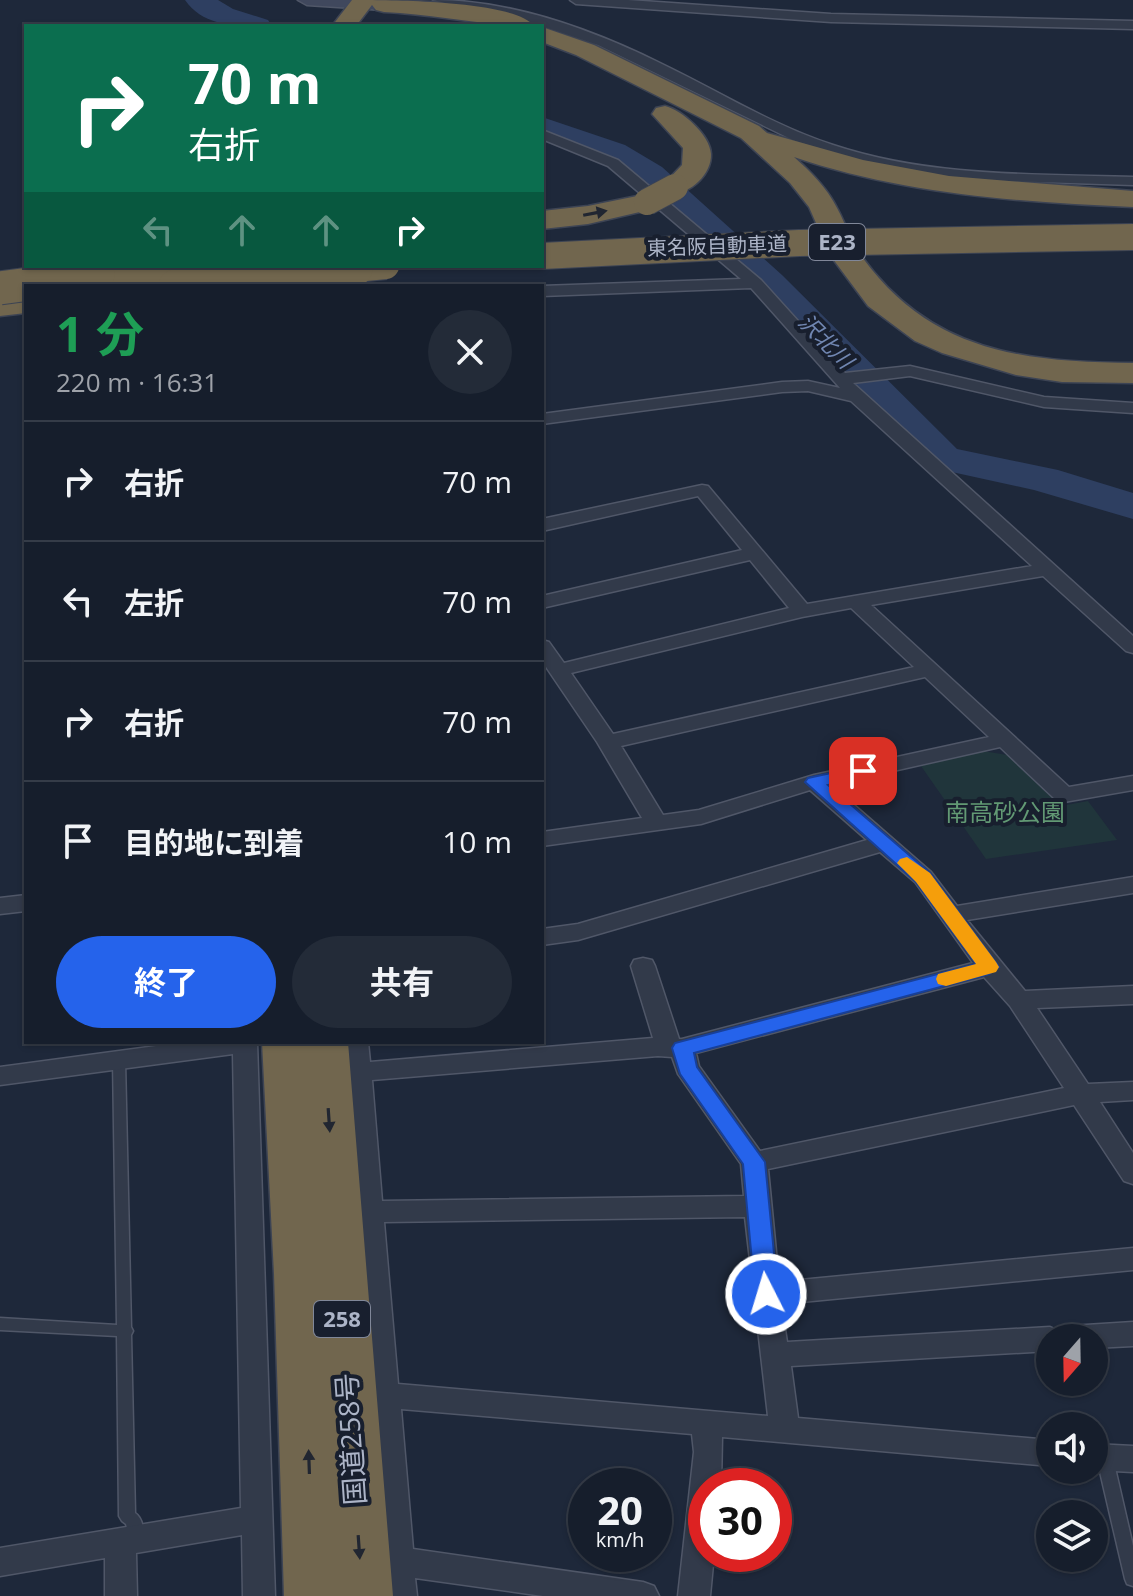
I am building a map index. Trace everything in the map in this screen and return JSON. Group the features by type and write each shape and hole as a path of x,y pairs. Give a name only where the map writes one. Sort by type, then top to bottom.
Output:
{"highway":[{"path":"347,24 373,7 429,6 472,12 515,24"},
{"path":"373,7 469,24"},
{"path":"544,35 585,50 750,132 822,159 892,177 969,187 1133,199"},
{"path":"626,101 709,129 768,168 793,194 837,277 860,306 898,335 963,364 1018,377 1082,386 1133,386"},
{"path":"544,220 588,215 647,202 675,187 693,169 699,159 699,148 665,114"},
{"path":"750,132 800,177 822,205 845,255 879,300 901,319 953,346 1016,365 1062,372 1133,373"},
{"name":"東名阪自動車道","path":"544,241 732,232 1133,224"},
{"name":"東名阪自動車道","path":"544,256 907,240 1133,237"},
{"path":"597,252 640,255 984,246 1133,255"},
{"path":"29,284 146,268"},
{"path":"89,284 235,268"},
{"path":"196,284 365,268"},
{"path":"0,288 24,285"},
{"path":"0,294 24,291"},
{"path":"0,307 24,304"},
{"name":"国道258号","path":"259,1044 301,1274 314,1596"},
{"name":"国道258号","path":"341,1057 380,1578"}],"street":[{"path":"307,0 373,7 416,0"},
{"path":"439,0 482,7 541,24"},
{"path":"576,0 831,18 927,14 1133,25"},
{"path":"544,25 603,42 777,128 854,156 947,171 1133,181"},
{"path":"544,135 613,163 755,283 845,379 857,397 1133,647"},
{"path":"544,291 755,283"},
{"path":"845,379 921,372 1044,402 1133,408"},
{"path":"544,419 782,387 808,386 857,397"},
{"path":"544,525 702,490 802,611"},
{"path":"544,602 754,553"},
{"path":"559,670 802,611 858,604 1048,569"},
{"path":"858,604 1064,795 1133,783"},
{"path":"544,649 608,742 657,824"},
{"path":"608,742 929,670"},
{"path":"544,839 701,817 814,782 1004,740"},
{"path":"814,782 923,877 989,967 1019,1000 1133,1174"},
{"path":"544,937 578,932 884,843"},
{"path":"952,915 1133,885"},
{"path":"0,906 24,903"},
{"path":"643,966 687,1068 754,1162 766,1294 785,1429"},
{"path":"380,1578 384,1395 372,1212 341,1057 676,1048 989,967"},
{"path":"1019,1000 1133,995"},
{"path":"0,1076 243,1044"},
{"path":"259,1044 256,1519 259,1596"},
{"path":"754,1162 1081,1094 1133,1091"},
{"path":"372,1212 758,1206"},
{"path":"766,1294 1133,1259"},
{"path":"1108,1336 1133,1334"},
{"path":"775,1355 1036,1340"},
{"path":"384,1395 1036,1452"},
{"path":"705,1423 708,1468"},
{"path":"0,1562 256,1519"},
{"path":"121,1596 128,1541"},
{"path":"694,1596 697,1572"},
{"path":"380,1578 401,1596"},
{"path":"380,1578 643,1596"}],"lane":[{"path":"119,1060 127,1516 133,1520 128,1541"},
{"path":"0,1324 126,1331"},
{"path":"1111,1458 1133,1579"}],"green space":[{"name":"南高砂公園","path":"983,751 1007,755 1061,806 1088,801 1117,840 986,859 921,766"}],"waterway":[{"name":"沢北川","path":"199,0 223,15 252,24"},
{"name":"沢北川","path":"544,127 614,152 650,174 769,283 943,458 1043,479 1133,506"}],"slow traffic":[{"path":"907,863 923,877 989,967 946,979"}],"route":[{"path":"766,1294 754,1162 687,1068 682,1048 989,967 923,877 814,782 863,771"}]}
